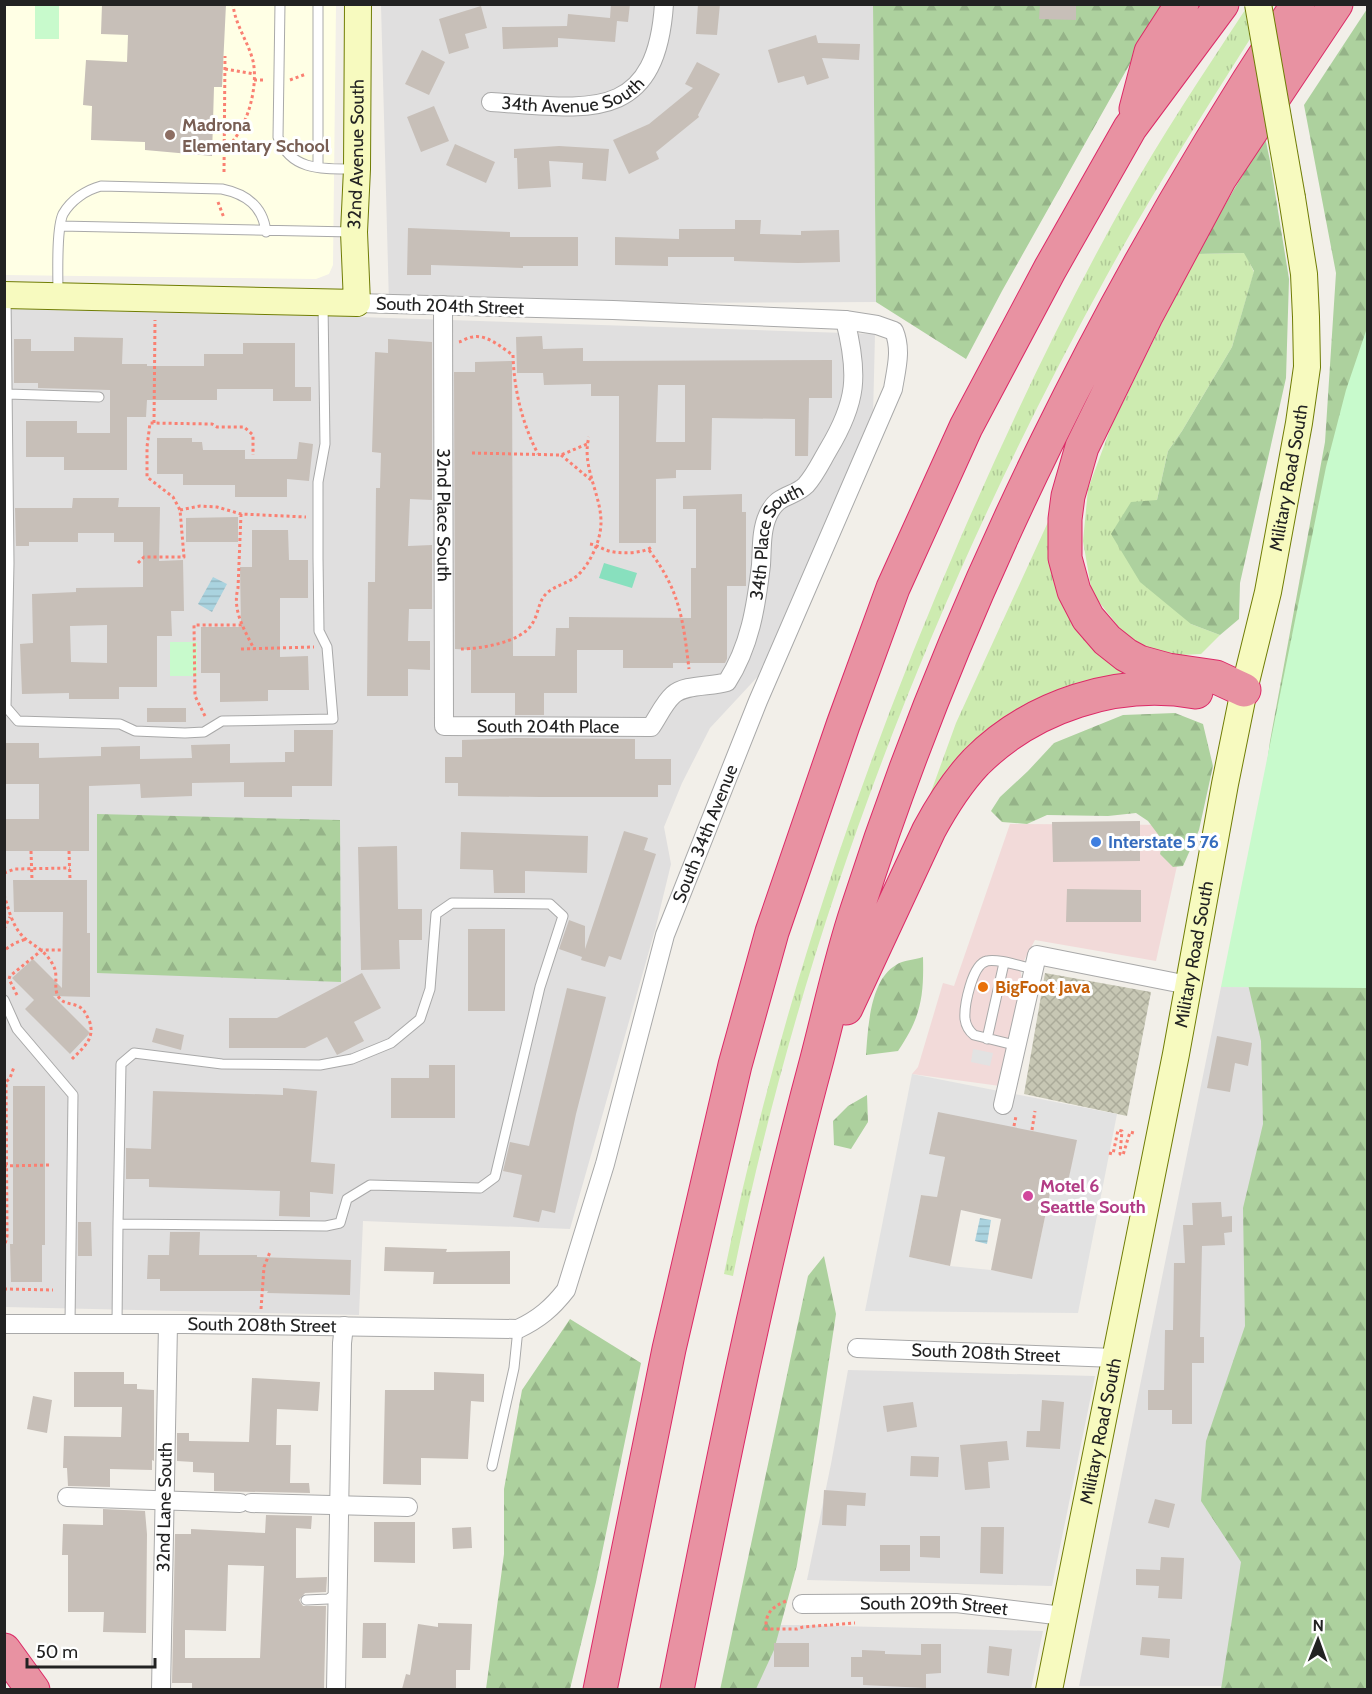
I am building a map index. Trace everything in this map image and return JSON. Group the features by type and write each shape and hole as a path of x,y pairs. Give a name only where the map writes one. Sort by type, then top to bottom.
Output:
{"highway":[{"path":"1130,128 1151,52 1182,4"},
{"path":"600,1689 669,1349 735,1065 783,899 843,725 898,577 987,386 1050,268 1130,128 1222,4"},
{"path":"677,1689 737,1394 778,1211 856,914 911,751 1004,534 1060,414 1182,191 1252,74 1298,4"},
{"path":"1244,690 1216,677 1168,670 1139,662 1107,640 1088,618 1074,591 1065,558 1065,519 1068,496 1083,447 1146,316 1220,178 1336,4"},
{"path":"808,1091 929,830 944,803 961,780 996,744 1043,714 1090,696 1139,689 1188,690 1219,696 1244,690"},
{"path":"4,1650 33,1689"}],"main road":[{"name":"32nd Avenue South","path":"357,303 354,232 357,169 358,4"},
{"name":"Military Road South","path":"1049,1689 1244,690 1268,592 1307,367 1304,274 1258,4"},
{"name":"South 204th Street","path":"5,295 357,303"}],"street":[{"name":"34th Avenue South","path":"491,102 564,107 608,104 629,93 643,80 655,56 663,25 664,4"},
{"name":"South 204th Street","path":"357,303 845,320 877,325 894,331"},
{"name":"32nd Place South","path":"442,305 444,726"},
{"name":"34th Place South","path":"651,727 671,697 679,691 727,682 736,668 750,632 759,580 764,528 768,515 782,497 805,486 843,425 849,411 854,370 851,341 845,320"},
{"name":"South 34th Avenue","path":"518,1329 537,1320 566,1290 605,1164 665,935 758,701 893,389 898,361 898,340 894,331"},
{"name":"South 204th Place","path":"444,726 651,727"},
{"path":"1010,1109 1017,1046 1037,955 1188,985"},
{"name":"South 208th Street","path":"4,1324 518,1329"},
{"name":"32nd Lane South","path":"161,1689 168,1324"},
{"path":"336,1689 344,1326"},
{"name":"South 208th Street","path":"857,1348 1115,1358"},
{"path":"67,1497 408,1507"},
{"name":"South 209th Street","path":"802,1604 956,1603 1064,1616"}],"lane":[{"path":"280,4 278,136 282,149 291,158 306,166 357,169"},
{"path":"318,4 318,167"},
{"path":"58,295 60,226 63,214 88,190 101,186 222,189 238,193 255,205 265,219 266,232"},
{"path":"60,226 354,232"},
{"path":"5,295 9,563 6,707 18,721 120,724 135,731 185,733 204,732 222,721 333,719 327,647 320,631 318,568 318,483 326,444 323,302"},
{"path":"8,394 99,397"},
{"path":"117,1324 118,1224 121,1064 134,1053 222,1064 320,1065 352,1059 391,1043 420,1019 430,989 436,914 452,903 550,904 562,916 540,987 495,1177 480,1188 370,1185 347,1199 340,1223 326,1226 118,1224"},
{"path":"1017,1046 974,1035 969,1031 966,1024 966,1011 973,976 981,963 989,960 1034,969"},
{"path":"987,1038 1004,963"},
{"path":"4,1000 17,1029 73,1095 70,1323"},
{"path":"492,1466 514,1368 518,1329"},
{"path":"306,1600 328,1599 337,1593"}],"path":[{"path":"224,150 232,144 250,107 254,80 253,61 234,16 233,4"},
{"path":"224,172 225,56"},
{"path":"225,69 254,74"},
{"path":"289,80 294,80 309,72"},
{"path":"254,80 266,80"},
{"path":"218,200 218,206 226,221"},
{"path":"154,423 155,318"},
{"path":"451,345 473,336 490,340 513,355 517,400 530,439 538,454"},
{"path":"138,563 144,557 184,557 180,510 173,497 147,477 150,423 212,424 217,427 244,426 252,435 253,455"},
{"path":"466,649 523,635 532,625 542,600 549,591 576,576 587,564 596,545 601,520 591,480 587,444 589,436"},
{"path":"472,453 561,455 587,444"},
{"path":"561,455 591,480"},
{"path":"180,510 200,506 217,507 242,514 307,517"},
{"path":"242,514 238,588 235,598 242,625 254,649"},
{"path":"590,544 611,551 642,551 653,546"},
{"path":"649,549 676,593 684,626 689,669"},
{"path":"205,721 206,714 195,696 195,625 242,625"},
{"path":"241,649 316,647"},
{"path":"31,851 32,880"},
{"path":"69,851 70,880"},
{"path":"4,873 15,869 70,868"},
{"path":"4,895 20,933 42,950 52,962 57,972 58,996 62,1001 81,1008 86,1013 91,1028 90,1039 72,1059"},
{"path":"4,929 11,915"},
{"path":"15,943 20,933"},
{"path":"6,949 26,939"},
{"path":"15,996 18,994 9,979 10,976 42,950 62,950"},
{"path":"4,1249 7,1236 5,1081 10,1078 14,1067"},
{"path":"1010,1109 1014,1126"},
{"path":"1032,1130 1035,1111"},
{"path":"1109,1153 1113,1154 1118,1130 1122,1131 1120,1155 1124,1155 1130,1132 1134,1133"},
{"path":"6,1166 51,1165"},
{"path":"1049,1203 1062,1205"},
{"path":"261,1313 264,1267 270,1252"},
{"path":"4,1289 52,1290"},
{"path":"766,1629 797,1629 815,1626"}],"shaded area":[{"name":"Madrona Elementary School","path":"5,5 336,5 333,265 329,274 316,279 5,275"},
{"path":"381,5 873,5 876,302 389,304"},
{"path":"5,309 359,317 875,334 873,417 763,671 710,728 682,783 664,827 671,864 655,930 570,1229 363,1221 359,1315 5,1307"},
{"path":"1010,824 1186,825 1156,961 1035,940 1020,968 1022,980 1000,1086 912,1074 918,1067 943,983 954,986"},
{"path":"1045,973 1151,992 1127,1116 1024,1094"},
{"path":"1221,987 1367,988 1367,1686 1079,1686"},
{"path":"973,1049 993,1053 990,1066 971,1062"},
{"path":"912,1074 1117,1114 1078,1313 865,1311","holes":["1076,1140 1068,1182 1053,1179 1032,1278 991,1270 950,1266 909,1257 921,1195 937,1197 945,1157 930,1154"]},
{"path":"848,1370 1095,1376 1052,1586 807,1580"},
{"path":"765,1625 1043,1631 1031,1689 752,1690"}],"green space":[{"path":"35,5 59,5 59,39 35,39"},
{"path":"873,5 1163,5 966,359 876,302"},
{"path":"1367,9 1367,1689 1221,1689 1241,1562 1201,1501 1206,1441 1245,1326 1243,1208 1263,1124 1261,1041 1242,958 1270,741 1325,442 1336,273 1304,105"},
{"path":"1245,10 1250,39 1158,186 1106,277 985,515 931,638 882,762 837,889 797,1016 762,1146 733,1276 724,1274 768,1086 823,900 887,718 923,628 998,453 1080,285 1153,154"},
{"path":"1265,137 1289,279 1286,378 1240,583 1239,619 1220,635 1191,624 1140,582 1111,534 1131,502 1157,500 1168,451 1232,347 1254,271 1244,253 1196,254"},
{"path":"1245,253 1254,272 1232,347 1168,451 1157,500 1191,624 1220,635 1201,654 1163,656 1125,635 1092,593 1083,541 1088,489 1111,427 1196,254"},
{"path":"1367,328 1367,988 1221,987 1326,467 1346,390"},
{"path":"1059,498 1054,551 1147,682 1123,683 927,803 956,723"},
{"path":"604,563 637,573 632,588 599,578"},
{"path":"170,642 197,642 197,676 170,676"},
{"path":"1175,713 1203,724 1213,766 1199,830 1183,866 1173,867 1160,854 1163,841 1148,821 1136,813 1108,816 1047,815 1027,824 1002,822 991,811 1000,797 1054,743 1123,715"},
{"path":"97,814 340,820 341,982 97,973"},
{"path":"923,957 920,1006 906,1039 898,1051 866,1055 872,1006 881,982 887,972 899,963"},
{"path":"867,1095 868,1122 851,1149 834,1145 833,1121 848,1106"},
{"path":"824,1256 836,1314 797,1565 774,1650 756,1689 720,1690 808,1276"},
{"path":"570,1319 641,1363 596,1582 570,1689 486,1689 504,1554 504,1489 522,1390"}],"water":[{"path":"213,577 227,584 212,612 198,604"},
{"path":"980,1218 991,1220 987,1244 975,1241"}],"building":[{"path":"102,4 226,4 222,87 214,87 212,156 145,150 145,142 91,140 92,106 83,105 86,60 127,62 128,35 101,34"},
{"path":"611,4 630,4 628,22 617,21 615,42 558,38 558,47 503,49 502,27 567,26 568,14 610,18"},
{"path":"698,4 720,4 717,35 696,34"},
{"path":"1040,4 1076,4 1076,20 1039,19"},
{"path":"481,6 487,28 465,34 469,48 449,54 439,19"},
{"path":"816,35 818,43 860,44 859,60 822,58 829,78 807,85 804,76 778,83 768,50"},
{"path":"422,50 445,62 429,95 405,84"},
{"path":"697,62 720,74 699,117 656,152 659,159 629,174 613,140 649,124 693,88 685,84"},
{"path":"434,106 449,141 421,152 407,117"},
{"path":"455,144 495,162 486,183 446,165"},
{"path":"559,146 609,149 606,181 582,179 583,163 549,161 551,187 518,189 517,158 514,158 514,149"},
{"path":"735,220 761,220 760,234 801,235 801,231 839,230 840,262 798,263 734,261 734,257 668,257 668,266 615,265 615,237 679,239 679,229 735,229"},
{"path":"408,228 510,232 510,237 578,237 578,266 523,266 523,268 431,265 431,275 407,275"},
{"path":"542,336 543,349 583,348 583,361 832,360 832,398 809,398 808,456 795,456 795,419 712,418 711,470 676,470 676,478 656,479 656,543 619,543 619,396 591,396 591,384 544,385 543,373 517,373 516,337","holes":["658,385 685,385 685,442 656,442"]},
{"path":"74,337 123,338 122,364 147,364 147,366 204,366 204,354 243,354 243,343 295,343 295,387 311,387 311,401 273,401 273,389 217,389 217,400 147,400 146,417 127,417 127,470 64,470 64,457 26,457 26,421 77,421 77,433 110,433 110,390 38,388 38,383 14,383 14,339 31,339 31,351 74,351"},
{"path":"388,339 432,342 432,500 410,499 408,546 432,545 432,609 409,609 408,641 430,641 430,670 408,669 408,696 367,696 368,582 375,582 376,488 380,488 381,453 372,452 375,352 388,353"},
{"path":"512,361 513,656 555,656 556,628 569,628 569,617 691,618 691,568 696,568 696,509 683,509 683,496 742,494 742,512 746,512 746,586 727,586 727,659 725,663 673,663 673,668 623,668 623,650 577,650 577,693 544,693 544,715 515,715 515,693 471,693 471,650 455,649 454,372 475,372 475,362"},
{"path":"157,438 192,438 192,442 202,442 203,450 245,450 245,459 297,459 299,442 313,444 309,481 287,479 287,497 235,497 235,485 183,485 183,474 157,474"},
{"path":"73,498 119,498 118,507 160,507 159,561 183,560 184,611 171,611 172,636 157,636 157,687 119,687 119,699 69,699 69,693 22,694 20,644 33,643 32,594 76,592 76,588 143,587 143,542 114,542 114,533 78,533 78,542 29,542 29,546 16,546 15,508 72,508","holes":["107,625 107,663 71,662 70,626"]},
{"path":"238,517 238,542 186,542 186,518"},
{"path":"252,530 288,530 289,560 308,560 308,598 280,598 280,657 308,656 309,690 268,690 268,701 220,702 220,673 201,673 201,627 241,627 240,567 252,567"},
{"path":"147,708 186,708 186,722 147,722"},
{"path":"294,730 333,730 332,786 292,786 292,797 244,797 244,782 192,783 192,796 141,798 140,784 89,786 89,851 4,851 4,819 39,819 39,784 4,784 4,743 39,743 39,758 101,756 101,747 140,746 140,759 192,758 191,745 230,744 230,763 285,762 285,752 294,752"},
{"path":"635,739 635,759 671,759 671,785 658,785 658,797 540,797 458,796 458,783 445,783 445,757 462,757 462,740"},
{"name":"Interstate 5 76","path":"1140,821 1140,861 1053,862 1052,822"},
{"path":"624,831 648,838 644,850 656,854 621,960 609,956 605,967 581,960 582,957 559,949 569,920 585,926 585,949"},
{"path":"461,832 588,836 587,873 525,871 525,893 494,893 493,870 460,869"},
{"path":"397,846 398,909 422,909 422,940 399,940 400,969 361,970 358,847"},
{"path":"13,880 87,880 90,997 53,996 90,1033 70,1054 25,1009 34,1000 12,978 33,959 62,988 63,912 14,912"},
{"path":"1067,889 1141,890 1141,922 1066,922"},
{"path":"468,929 505,929 505,1011 468,1011"},
{"path":"362,973 381,1008 354,1022 364,1041 337,1055 327,1037 305,1048 229,1048 229,1018 277,1018"},
{"path":"567,988 606,997 576,1114 555,1213 542,1210 539,1222 513,1217 522,1175 503,1171 510,1142 529,1146"},
{"path":"156,1028 184,1035 181,1050 152,1042"},
{"path":"1217,1036 1252,1043 1248,1066 1235,1063 1230,1092 1207,1088"},
{"path":"429,1065 455,1065 455,1118 391,1118 391,1078 429,1078"},
{"path":"13,1086 45,1086 45,1245 42,1245 42,1282 11,1282"},
{"path":"283,1088 317,1091 311,1162 335,1164 333,1194 310,1192 310,1217 279,1216 280,1191 149,1187 149,1179 126,1179 126,1148 151,1149 153,1091 283,1095"},
{"name":"Motel 6 Seattle South","path":"938,1112 1077,1140 1068,1182 1053,1179 1032,1279 991,1270 1001,1219 961,1210 950,1266 909,1257 921,1195 937,1197 945,1157 929,1154"},
{"path":"1221,1202 1222,1217 1232,1216 1232,1232 1224,1233 1225,1245 1202,1246 1200,1337 1204,1337 1204,1363 1192,1363 1192,1424 1172,1424 1172,1410 1148,1410 1148,1390 1164,1390 1165,1330 1173,1330 1174,1263 1185,1263 1183,1225 1193,1225 1192,1203"},
{"path":"78,1222 91,1222 92,1256 78,1256"},
{"path":"170,1232 200,1232 199,1255 257,1255 257,1257 351,1260 350,1295 267,1293 268,1291 160,1291 160,1279 147,1279 148,1255 169,1255"},
{"path":"385,1247 447,1249 446,1252 510,1251 510,1284 433,1284 434,1272 384,1271"},
{"path":"74,1372 124,1372 124,1384 137,1384 137,1389 154,1390 152,1470 110,1469 110,1487 68,1486 67,1468 63,1468 64,1436 121,1437 122,1407 74,1407"},
{"path":"434,1372 484,1374 484,1402 471,1401 468,1459 421,1458 421,1485 383,1484 385,1390 434,1390"},
{"path":"252,1378 320,1382 318,1411 277,1409 276,1445 291,1445 290,1483 309,1483 310,1493 214,1491 214,1473 193,1472 193,1462 177,1461 177,1433 189,1433 189,1441 249,1442"},
{"path":"33,1396 52,1400 47,1433 27,1429"},
{"path":"1042,1400 1064,1402 1060,1449 1026,1447 1027,1431 1040,1431"},
{"path":"913,1402 917,1427 887,1432 883,1406"},
{"path":"1007,1441 1009,1460 988,1462 990,1488 965,1490 960,1445"},
{"path":"911,1456 939,1457 938,1477 910,1476"},
{"path":"824,1490 866,1493 865,1506 847,1505 846,1526 822,1525"},
{"path":"1155,1499 1175,1504 1169,1528 1148,1523"},
{"path":"103,1509 145,1511 147,1534 146,1633 103,1632 104,1612 68,1612 68,1555 62,1555 63,1524 103,1525"},
{"path":"266,1515 312,1516 311,1529 296,1528 296,1578 327,1577 326,1592 305,1593 299,1600 303,1606 326,1606 324,1689 192,1689 192,1683 172,1683 175,1534 191,1534 191,1529 265,1533","holes":["228,1565 264,1566 260,1658 185,1658 185,1630 226,1631"]},
{"path":"374,1522 415,1522 415,1563 374,1562"},
{"path":"471,1527 472,1548 453,1549 452,1528"},
{"path":"981,1527 1004,1527 1003,1574 980,1573"},
{"path":"920,1536 940,1536 940,1558 920,1557"},
{"path":"880,1545 910,1545 910,1571 880,1571"},
{"path":"1161,1557 1184,1558 1182,1599 1158,1598 1159,1586 1136,1585 1136,1569 1160,1570"},
{"path":"363,1623 386,1623 386,1658 362,1658"},
{"path":"438,1623 472,1624 470,1670 456,1670 456,1689 402,1689 406,1674 410,1675 418,1624 438,1627"},
{"path":"1142,1637 1170,1639 1169,1658 1140,1655"},
{"path":"774,1643 809,1643 809,1667 774,1667"},
{"path":"921,1644 941,1644 941,1673 926,1674 926,1688 863,1685 863,1677 851,1677 851,1657 862,1657 862,1650 885,1651 885,1654 921,1655"},
{"path":"989,1646 1012,1649 1009,1676 987,1673"}],"place":[{"name":"Madrona Elementary School","path":"170,135"},
{"name":"Interstate 5 76","path":"1096,842"},
{"name":"BigFoot Java","path":"983,987"},
{"name":"Motel 6 Seattle South","path":"1028,1196"}]}
